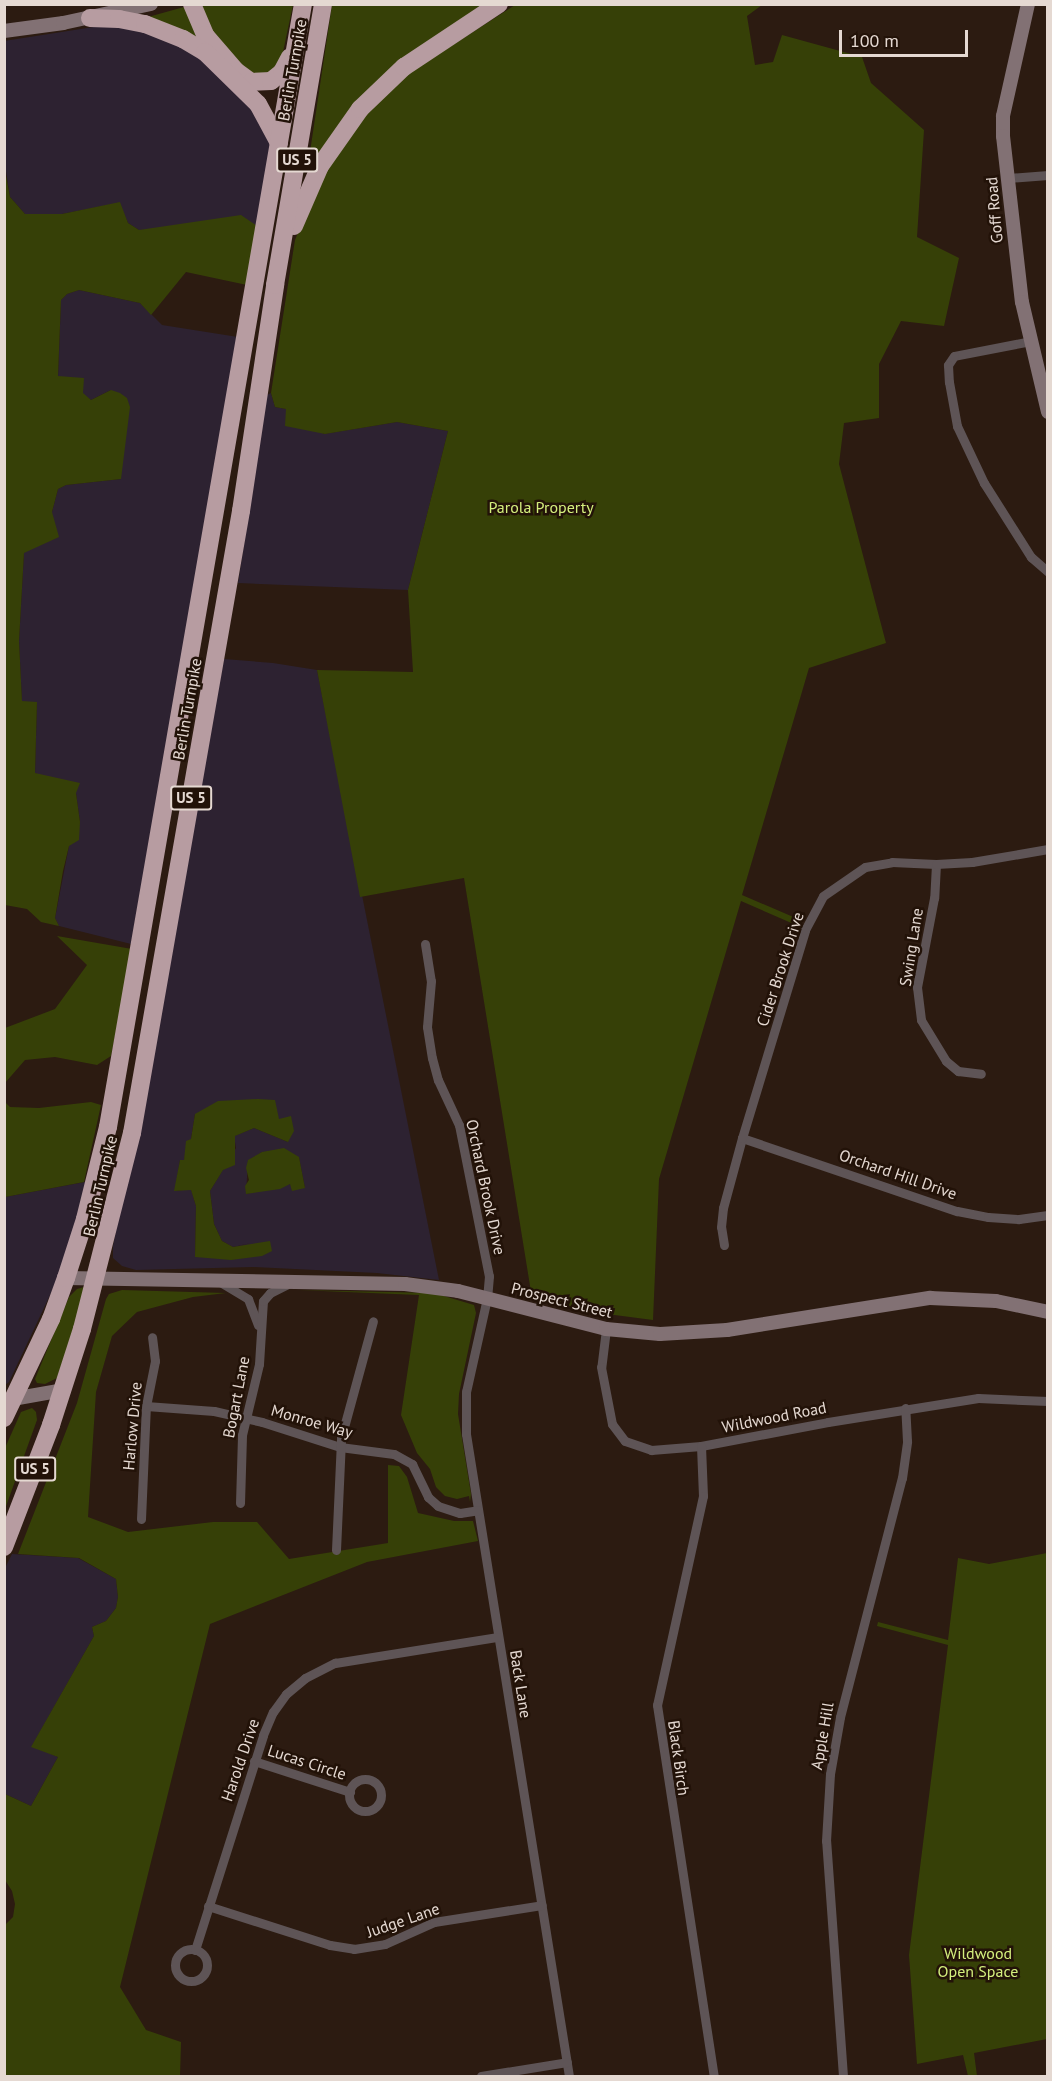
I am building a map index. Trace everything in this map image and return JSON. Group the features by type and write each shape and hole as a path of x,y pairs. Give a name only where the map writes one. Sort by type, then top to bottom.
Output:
{"highway":[{"path":"192,4 195,18 205,35 265,114 279,143"},
{"name":"Berlin Turnpike","path":"4,1418 9,1399 51,1319 66,1278 84,1220 108,1126 303,4"},
{"name":"Berlin Turnpike","path":"4,1547 64,1390 97,1278 132,1134 241,512 275,285 323,4"},
{"path":"275,285 307,192 328,153 352,118 377,90 404,67 499,4"},
{"path":"90,18 132,21 170,33 205,52 233,73 251,82 272,81 282,72 297,38"},
{"path":"138,945 165,949"}],"main road":[{"path":"4,31 90,18 150,4"},
{"name":"Goff Road","path":"1028,4 1004,116 1003,136 1015,251 1031,341 1047,412"},
{"name":"Prospect Street","path":"66,1278 294,1280 423,1285 487,1298 606,1329 660,1335 702,1333 930,1298 996,1301 1047,1312"},
{"path":"9,1399 64,1390"}],"street":[{"path":"1008,178 1047,175"},
{"path":"1031,341 954,356 948,365 949,382 957,426 984,483 1031,557 1047,572"},
{"name":"Cider Brook Drive","path":"724,1245 721,1227 723,1208 742,1138 805,930 823,896 865,867 892,862 936,864 972,862 1047,849"},
{"name":"Swing Lane","path":"936,864 934,898 917,987 921,1020 946,1062 958,1071 981,1074"},
{"name":"Orchard Brook Drive","path":"425,944 431,981 427,1027 432,1058 438,1080 459,1125 487,1265 487,1298"},
{"name":"Orchard Hill Drive","path":"742,1138 957,1211 1009,1218 1047,1215"},
{"name":"Bogart Lane","path":"216,1279 248,1299 261,1333"},
{"name":"Bogart Lane","path":"240,1503 245,1418 259,1364 262,1307 266,1297 294,1280"},
{"name":"Back Lane","path":"487,1298 465,1404 466,1434 569,2076"},
{"path":"336,1550 340,1447 373,1321"},
{"name":"Wildwood Road","path":"606,1329 601,1367 612,1424 625,1441 651,1450 701,1446 906,1408 978,1398 1047,1401"},
{"name":"Harlow Drive","path":"141,1519 146,1406 155,1360 152,1337"},
{"name":"Monroe Way","path":"146,1406 197,1408 245,1418 340,1447 400,1456 417,1470 428,1497 438,1506 452,1512 478,1510"},
{"name":"Apple Hill","path":"843,2076 826,1841 830,1774 840,1717 902,1478 907,1441 906,1408"},
{"name":"Black Birch","path":"701,1446 703,1496 657,1705 714,2076"},
{"name":"Harold Drive","path":"195,1950 267,1724 279,1702 296,1685 315,1672 361,1658 498,1637"},
{"name":"Lucas Circle","path":"255,1761 350,1792"},
{"name":"Judge Lane","path":"208,1906 330,1945 354,1949 385,1944 434,1922 542,1905"},
{"path":"481,2076 567,2062"}],"shaded area":[{"path":"119,23 182,42 261,115 271,148 257,226 139,230 128,223 119,203 62,214 25,214 10,197 5,165 4,41"},
{"path":"79,290 140,303 162,325 238,337 131,944 59,926 55,918 69,846 80,822 76,793 35,773 37,702 22,702 19,641 24,553 52,512 58,489 66,485 121,479 111,390 91,400 58,377 61,300 67,294"},
{"path":"271,393 275,407 286,409 324,434 397,422 448,431 408,590 238,583 267,395"},
{"path":"224,659 317,670 439,1280 377,1273 253,1267 136,1270 122,1266 113,1258 113,1246","holes":["195,1114 279,1119 288,1142 254,1128 234,1136 236,1148 210,1191 214,1224 222,1241 233,1247 251,1243 195,1257 196,1206 191,1189 175,1191 180,1160 184,1160 191,1139","262,1152 299,1158 305,1188 290,1184 246,1194 248,1161"]},
{"path":"90,1181 69,1255 9,1382 5,1385 5,1197"},
{"path":"12,1554 78,1558 116,1579 118,1597 116,1608 106,1621 92,1627 94,1636 32,1746 58,1757 31,1806 5,1794 4,1570"}],"green space":[{"path":"200,4 293,5 280,66 276,71 251,75 215,38"},
{"path":"332,5 490,5 354,108 307,172"},
{"name":"Parola Property","path":"515,5 762,5 747,16 755,65 773,62 782,35 862,57 871,83 924,130 917,237 959,258 944,326 901,321 879,364 879,418 844,423 839,464 886,643 809,668 742,895 798,919 796,925 741,901 659,1179 653,1320 607,1314 532,1298 464,878 360,897 317,670 413,672 408,590 448,431 397,422 325,434 285,426 286,409 275,407 271,393 295,240 320,179 357,124 406,75"},
{"path":"184,7 221,59 148,17"},
{"path":"4,165 10,197 25,214 62,214 120,202 128,223 139,230 241,215 257,226 247,285 186,272 151,315 140,303 79,290 67,294 61,300 58,376 84,378 83,393 91,400 111,390 127,398 130,407 121,479 66,485 58,489 52,512 59,537 24,553 19,641 22,701 37,702 35,773 80,783 76,793 80,822 79,840 69,846 63,871 55,918 59,926 41,922 27,909 5,905"},
{"path":"57,936 132,949 111,1056 97,1065 55,1057 25,1060 5,1083 5,1028 55,1009 87,965"},
{"path":"275,1100 279,1119 291,1116 294,1131 288,1142 254,1128 235,1136 235,1165 223,1170 210,1191 214,1224 222,1241 233,1247 270,1241 272,1251 262,1256 231,1260 195,1257 196,1206 191,1190 174,1191 180,1160 184,1160 186,1141 191,1139 195,1114 218,1101"},
{"path":"5,1102 10,1107 39,1108 91,1102 101,1105 84,1182 5,1197"},
{"path":"284,1148 299,1157 305,1188 292,1191 290,1184 280,1189 246,1194 245,1186 249,1180 246,1168 248,1160 262,1152"},
{"path":"84,1287 87,1289 57,1378 45,1384 37,1383 35,1379 69,1297 77,1289"},
{"path":"122,1290 226,1293 193,1297 137,1312 112,1336 96,1392 88,1517 128,1532 213,1522 257,1522 289,1559 388,1543 388,1465 399,1466 407,1477 418,1513 454,1521 473,1521 478,1541 367,1562 210,1624 120,1987 146,2030 181,2042 180,2076 5,2076 5,1925 13,1917 15,1904 12,1891 5,1880 5,1794 31,1806 58,1757 31,1747 94,1636 92,1627 106,1621 116,1608 118,1597 116,1579 79,1558 18,1554 77,1403 106,1299 109,1294"},
{"path":"298,1290 434,1293 474,1305 476,1313 459,1394 458,1414 471,1494 470,1502 469,1496 457,1499 445,1496 436,1487 430,1469 417,1453 401,1415 419,1295"},
{"path":"32,1408 36,1412 37,1420 5,1509 5,1448 21,1412"},
{"name":"Wildwood Open Space","path":"1047,1553 1047,2039 974,2053 977,2076 968,2076 963,2055 917,2064 909,1955 948,1645 877,1626 878,1622 948,1640 958,1558 989,1564"}]}
